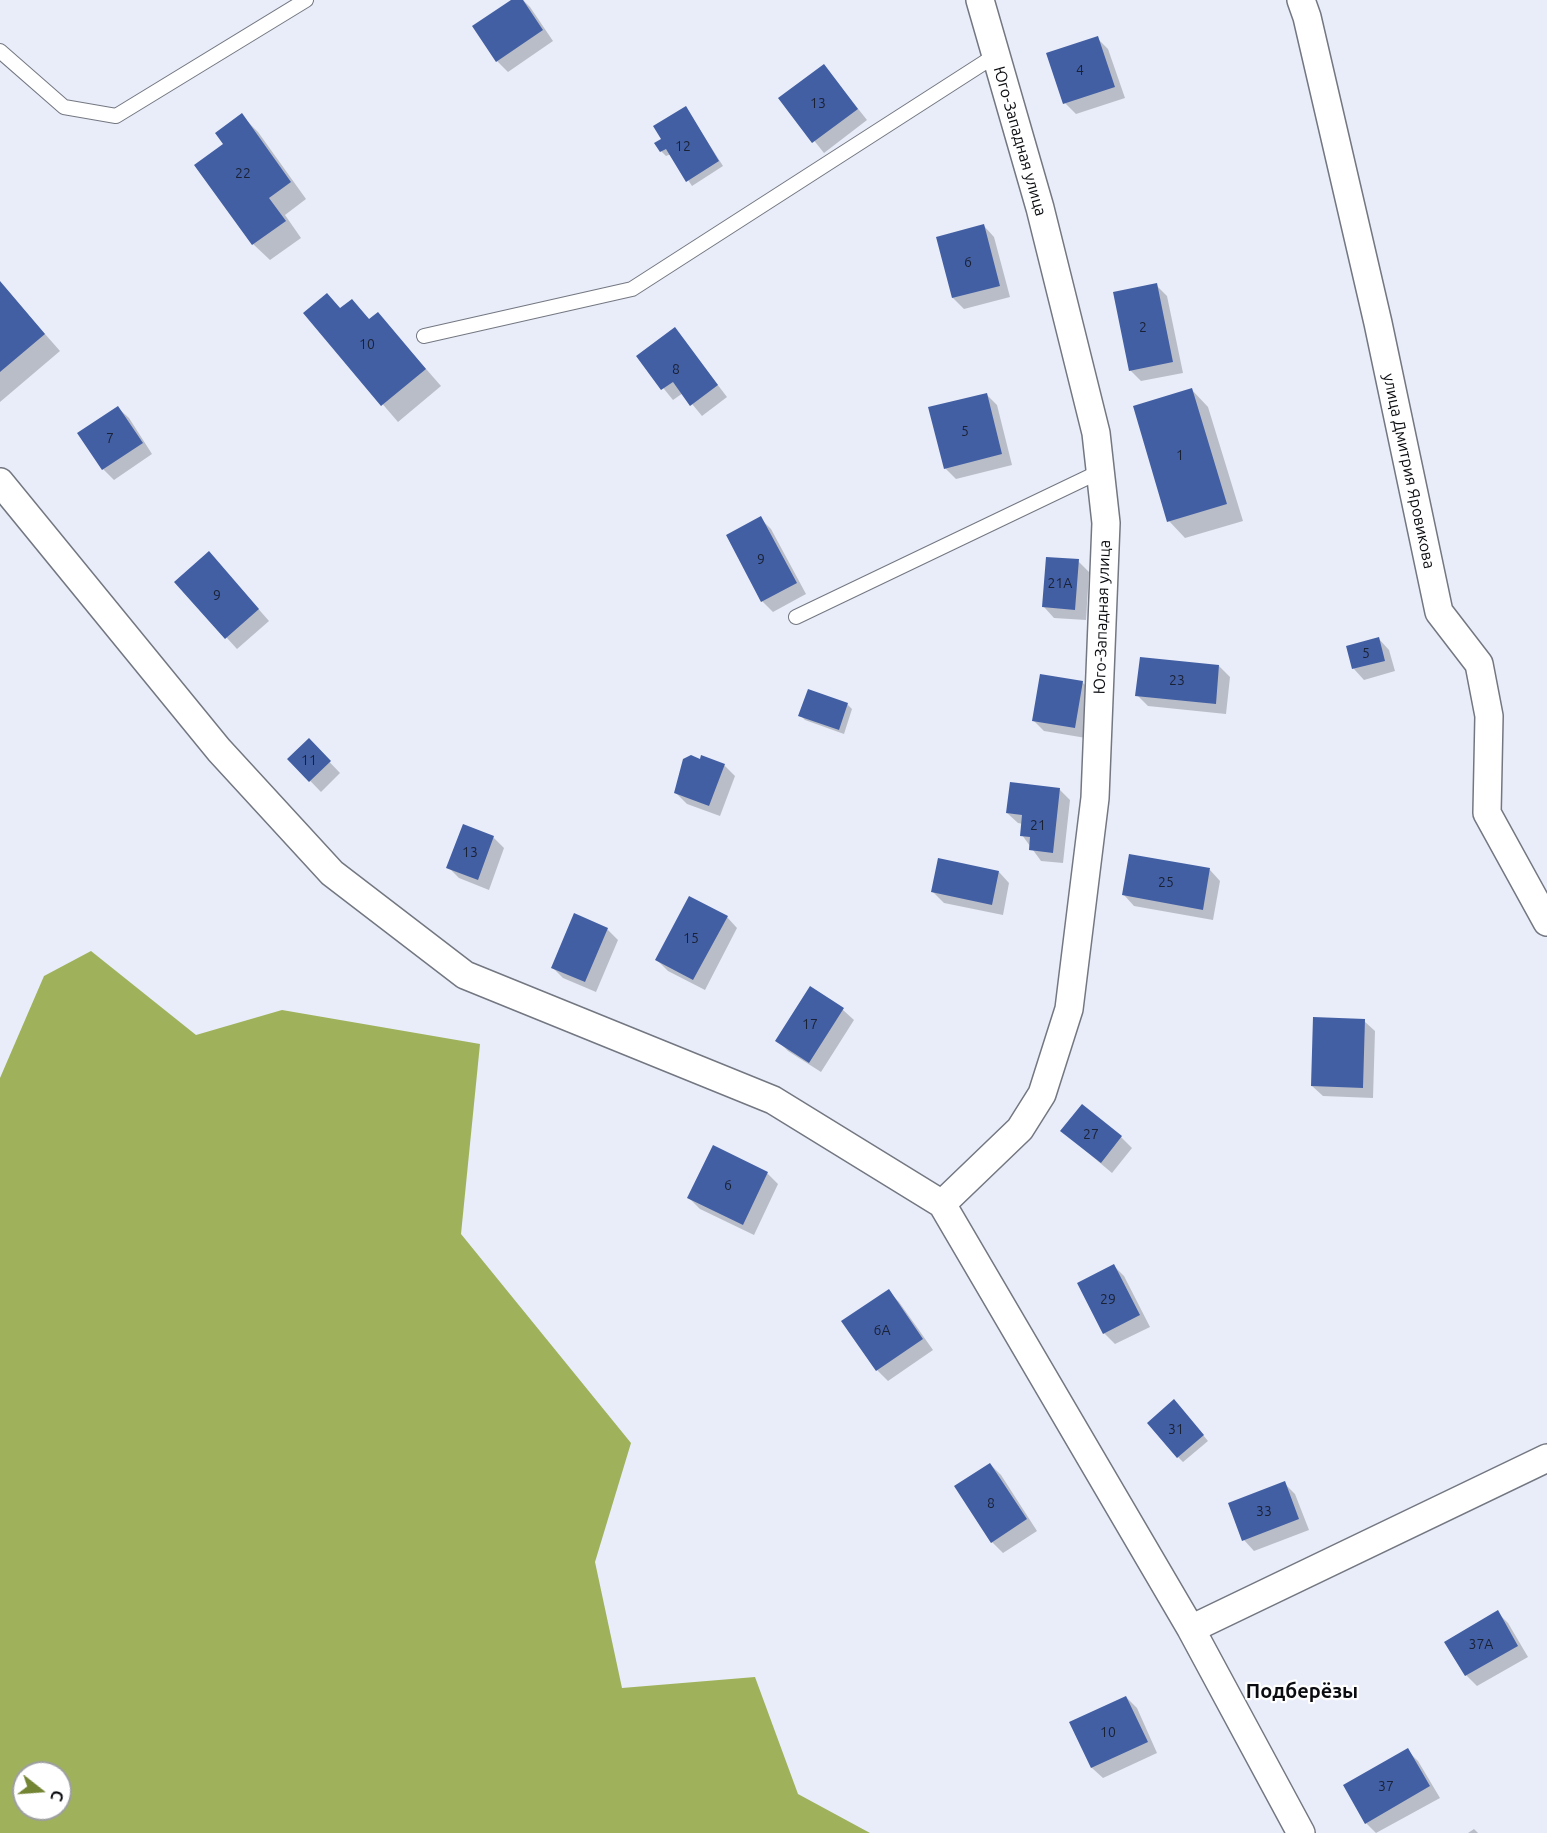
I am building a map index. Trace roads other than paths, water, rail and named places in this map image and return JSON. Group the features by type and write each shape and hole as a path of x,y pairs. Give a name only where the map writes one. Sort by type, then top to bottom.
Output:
{"street":[{"name":"Юго-Западная улица","path":"942,1204 1020,1129 1042,1094 1069,1009 1095,798 1106,523 1096,433 1043,220 980,0"},
{"name":"улица Дмитрия Яровикова","path":"1301,0 1307,17 1376,311 1439,612 1479,664 1489,716 1487,813 1547,922"},
{"path":"0,482 219,750 332,873 465,975 773,1100 942,1204 1191,1629 1301,1833"},
{"path":"1191,1629 1547,1458"}],"lane":[{"path":"0,51 64,107 116,116 306,0"},
{"path":"424,336 632,289 996,55"},
{"path":"796,617 1101,471"}],"district":[{"name":"Подберёзы","path":"1302,1691"}]}
